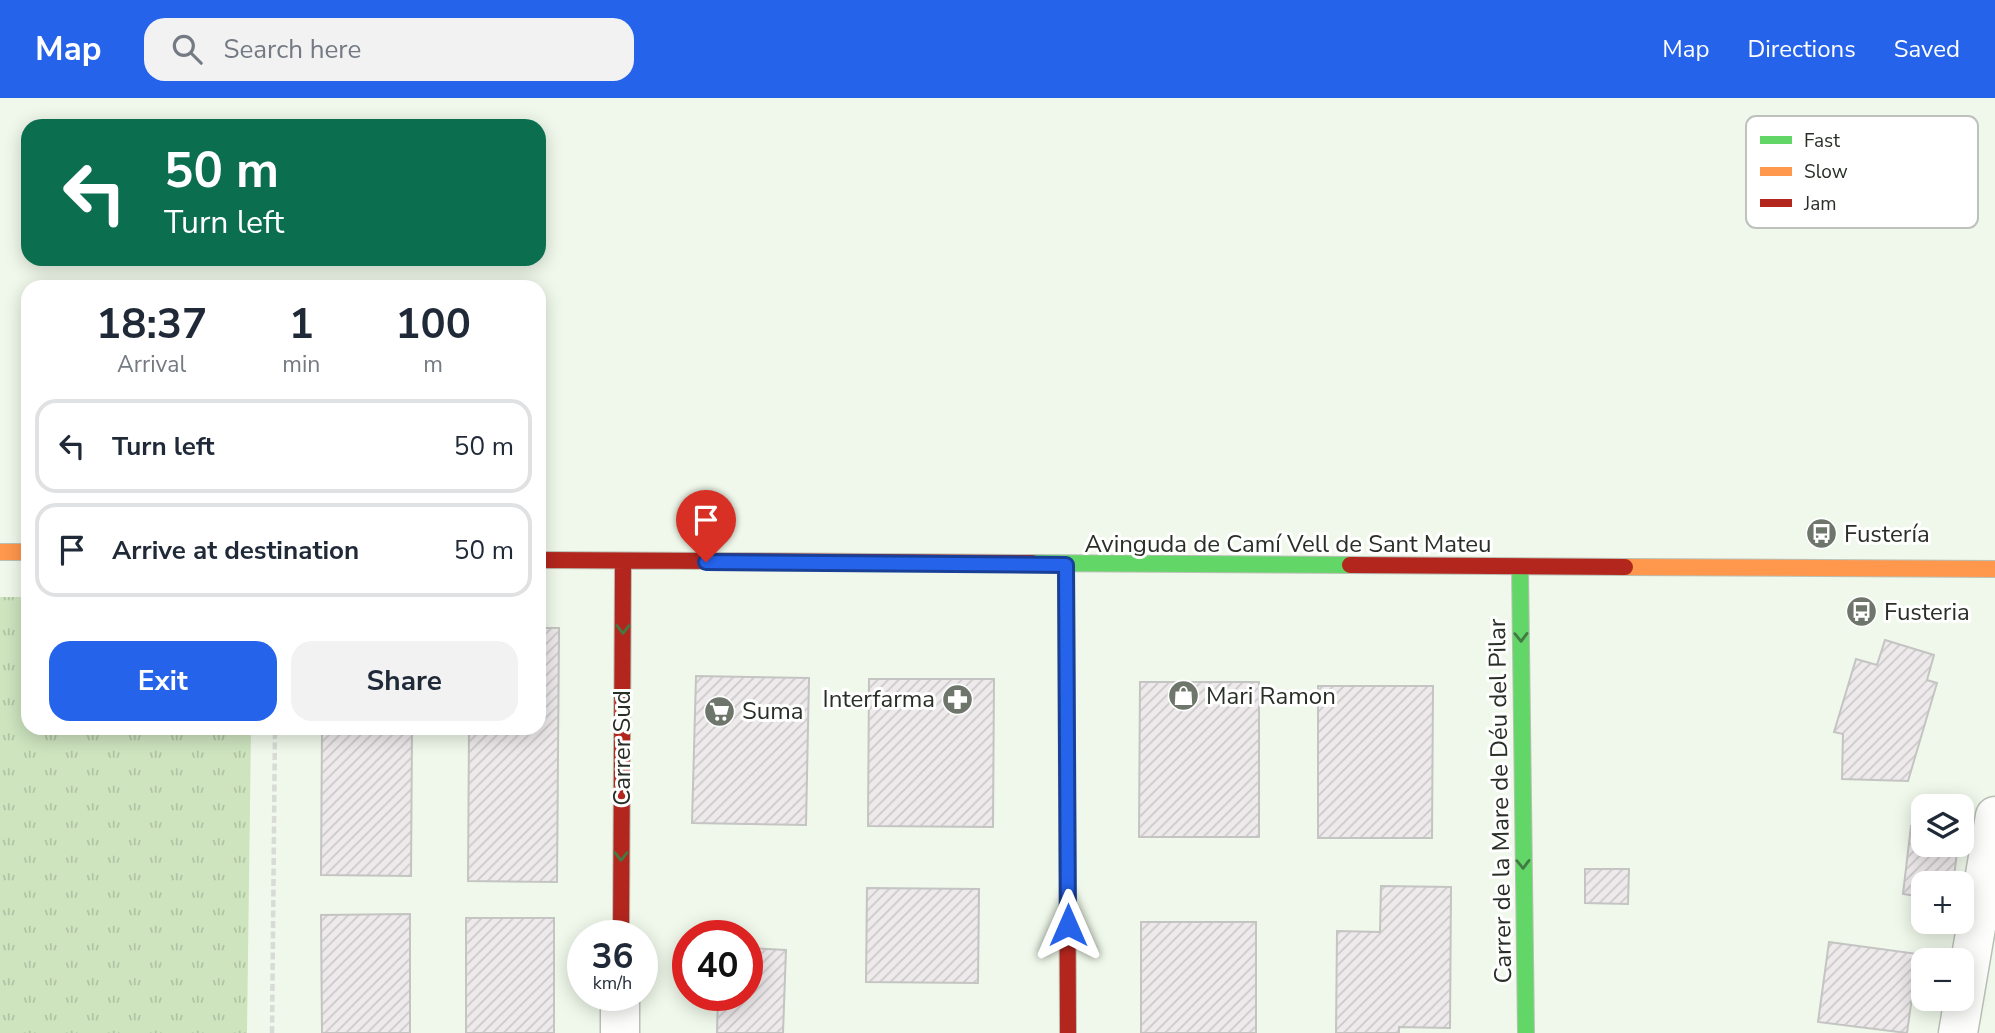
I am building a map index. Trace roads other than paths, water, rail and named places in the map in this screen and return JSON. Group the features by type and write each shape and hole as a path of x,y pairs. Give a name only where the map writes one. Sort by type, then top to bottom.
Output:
{"street":[{"path":"0,552 21,552"},
{"name":"Avinguda de Camí Vell de Sant Mateu","path":"546,560 1995,569"},
{"name":"Carrer Sud","path":"621,920 623,561"},
{"path":"1066,565 1068,1033"},
{"name":"Carrer de la Mare de Déu del Pilar","path":"1520,568 1526,1033"},
{"path":"1958,1033 1995,816"},
{"path":"620,1011 620,1033"}],"place":[{"name":"Fustería","path":"1821,534"},
{"name":"Fusteria","path":"1861,612"},
{"name":"Mari Ramon","path":"1183,696"},
{"name":"Interfarma","path":"958,699"},
{"name":"Suma","path":"719,711"}]}
